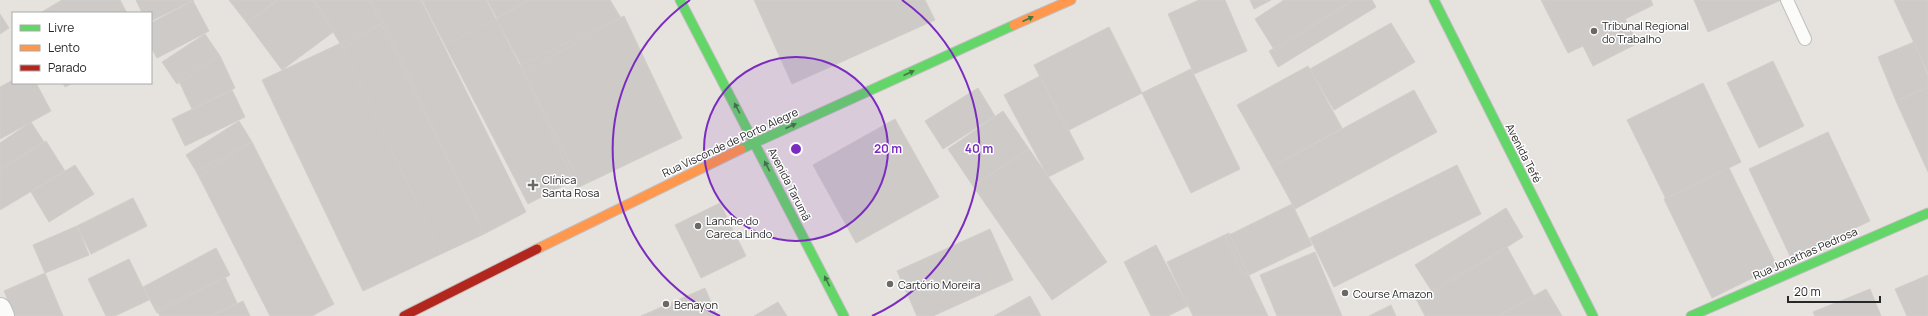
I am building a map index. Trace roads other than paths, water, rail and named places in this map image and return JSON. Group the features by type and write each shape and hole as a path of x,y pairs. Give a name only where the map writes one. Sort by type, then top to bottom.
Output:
{"street":[{"name":"Avenida Tarumã","path":"680,0 844,316"},
{"name":"Rua Visconde de Porto Alegre","path":"404,316 755,142 1071,0"},
{"name":"Avenida Tefé","path":"1434,0 1592,316"},
{"name":"Rua Jonathas Pedrosa","path":"1691,316 1928,213"},
{"path":"0,309 3,316"}],"lane":[{"path":"1787,0 1805,39"}],"place":[{"name":"Tribunal Regional do Trabalho","path":"1594,31"},
{"name":"Clínica Santa Rosa","path":"533,185"},
{"name":"Lanche do Careca Lindo","path":"698,226"},
{"name":"Cartório Moreira","path":"890,284"},
{"name":"Course Amazon","path":"1345,293"},
{"name":"Benayon","path":"666,304"}]}
